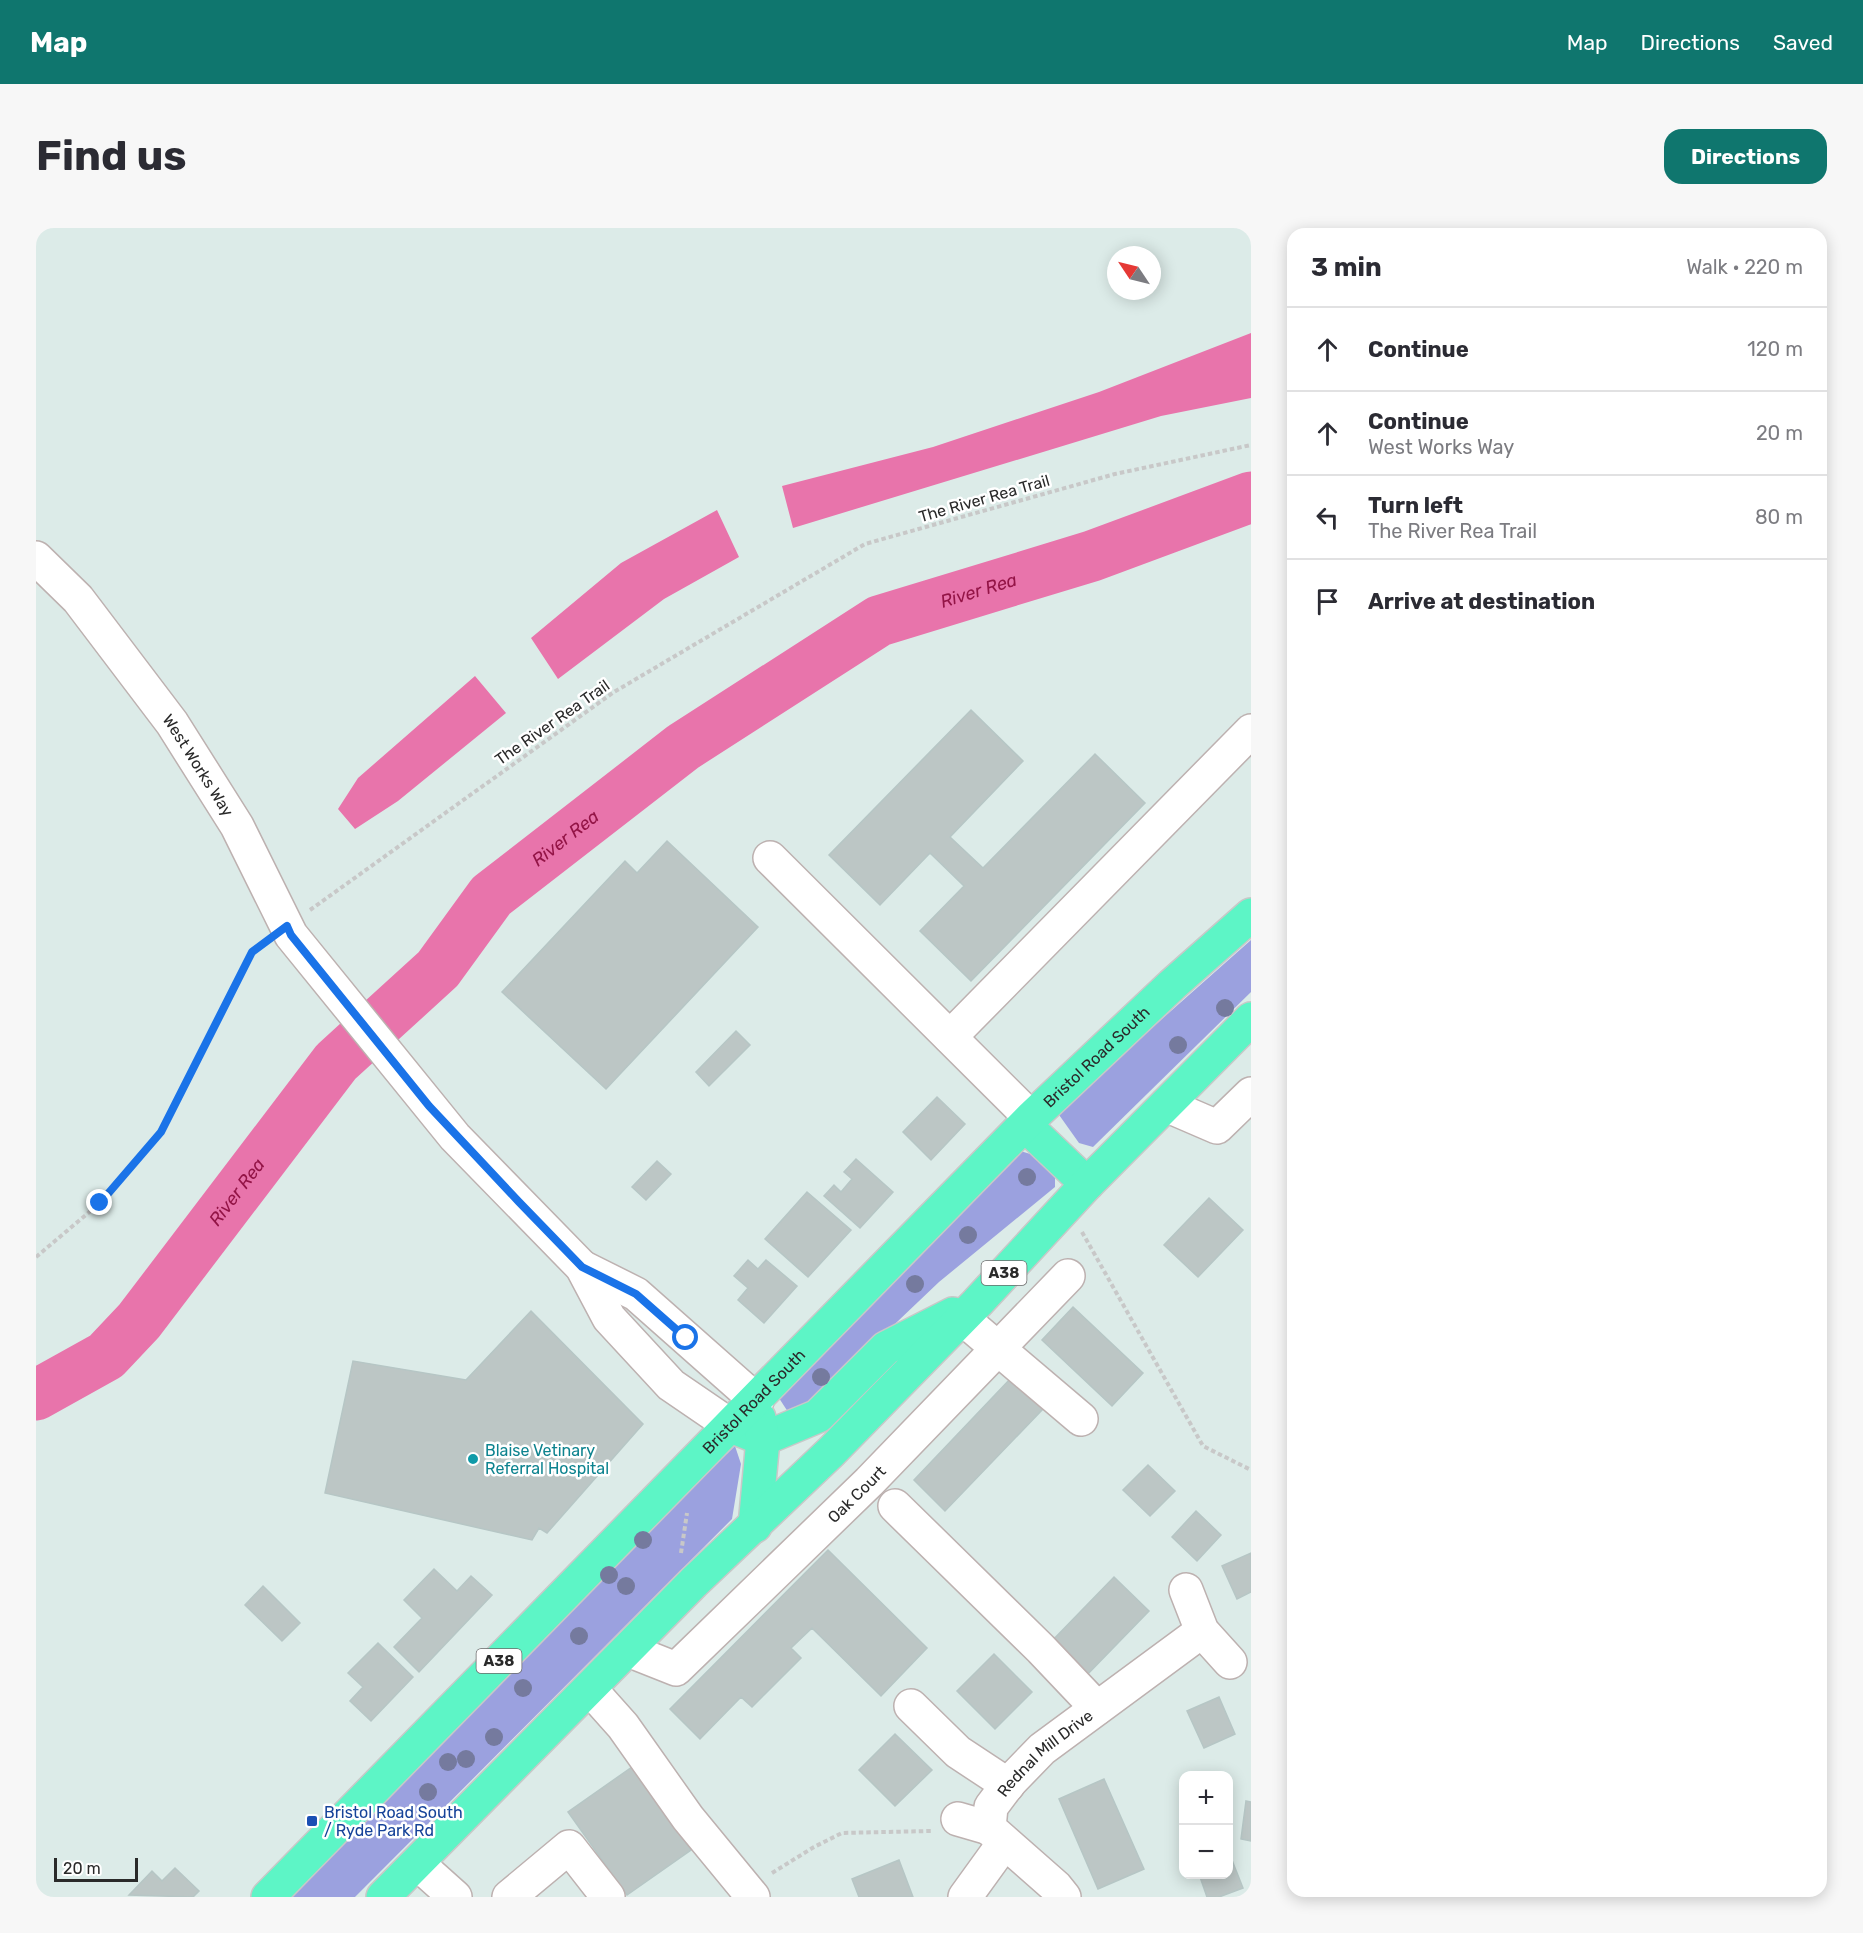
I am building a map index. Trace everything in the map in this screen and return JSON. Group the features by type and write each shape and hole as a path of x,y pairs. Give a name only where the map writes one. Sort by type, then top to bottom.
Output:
{"highway":[{"name":"Bristol Road South","path":"268,1897 679,1477 757,1401 1028,1121 1172,985 1251,915"},
{"name":"A38","path":"383,1897 693,1583 756,1526 969,1310 1076,1195 1251,1019"},
{"path":"1028,1121 1076,1195"},
{"path":"731,1426 763,1439 818,1416 886,1348 969,1310"},
{"path":"756,1526 763,1439 757,1401"}],"street":[{"name":"West Works Way","path":"36,558 78,599 172,723 237,826 271,899 291,935 455,1137 582,1267"},
{"path":"950,1036 1251,730"},
{"path":"770,858 950,1036 1028,1121"},
{"path":"1166,1105 1217,1127 1251,1094"},
{"path":"582,1267 636,1294 757,1401"},
{"path":"582,1267 609,1318 623,1334 671,1385 731,1426"},
{"name":"Oak Court","path":"628,1650 676,1669 869,1482 1000,1349 1068,1276"},
{"path":"969,1310 1000,1349 1081,1419"},
{"path":"895,1506 1041,1649 1097,1708"},
{"path":"1186,1590 1202,1631 1230,1662"},
{"name":"Rednal Mill Drive","path":"997,1835 991,1807 1042,1749 1202,1631"},
{"path":"590,1689 623,1726 688,1818 762,1886"},
{"path":"911,1706 958,1752 1008,1785"},
{"path":"958,1819 997,1835 1056,1887 1064,1897"},
{"path":"965,1897 997,1835"},
{"path":"509,1897 569,1847 608,1897"},
{"path":"417,1863 455,1897"}],"path":[{"name":"The River Rea Trail","path":"36,1257 100,1203 161,1132 252,952 614,692 865,544 1115,474 1251,445"},
{"path":"1076,1195 1203,1446 1251,1470"},
{"path":"679,1477 690,1499 679,1568 693,1583"},
{"path":"762,1886 814,1846 842,1833 939,1831 958,1819"}],"shaded area":[{"path":"1251,333 1251,398 1161,416 793,528 782,486 933,447 1099,392"},
{"path":"717,510 739,557 664,599 558,679 531,638 621,563"},
{"path":"475,676 506,713 398,801 355,829 338,809 358,778"},
{"path":"1251,940 1251,992 1093,1147 1079,1143 1057,1112"},
{"path":"1017,1150 1037,1156 1055,1171 1055,1187 939,1282 814,1401 790,1415 777,1395"},
{"path":"735,1446 741,1464 732,1519 355,1897 283,1897 592,1582"}],"building":[{"path":"971,710 1023,761 950,837 983,868 1095,754 1145,803 971,981 920,931 964,886 930,853 880,905 829,855"},
{"path":"667,841 758,927 606,1089 502,992 625,861 637,873"},
{"path":"736,1031 750,1045 709,1086 696,1072"},
{"path":"937,1097 965,1124 931,1160 903,1132"},
{"path":"856,1159 893,1192 860,1228 824,1196 834,1185 841,1192 852,1179 844,1172"},
{"path":"657,1161 671,1174 646,1200 632,1187"},
{"path":"807,1192 851,1230 808,1277 765,1239"},
{"path":"1209,1198 1243,1230 1198,1277 1164,1245"},
{"path":"748,1260 758,1269 766,1260 797,1286 764,1323 738,1300 748,1288 734,1276"},
{"path":"1073,1307 1143,1373 1112,1406 1042,1340"},
{"name":"Blaise Vetinary Referral Hospital","path":"531,1311 643,1424 547,1533 539,1528 532,1540 325,1493 353,1361 466,1380"},
{"path":"1011,1378 1043,1409 945,1511 914,1480"},
{"path":"1148,1465 1175,1491 1150,1516 1123,1490"},
{"path":"1196,1511 1221,1535 1197,1561 1172,1537"},
{"path":"828,1550 927,1648 881,1696 812,1628 791,1648 801,1658 752,1707 741,1697 700,1739 670,1709"},
{"path":"1251,1553 1251,1592 1237,1599 1222,1566"},
{"path":"434,1569 457,1591 471,1576 492,1595 419,1672 394,1647 422,1618 404,1600"},
{"path":"1114,1577 1149,1611 1084,1678 1049,1644"},
{"path":"263,1586 300,1623 282,1641 245,1605"},
{"path":"378,1643 413,1677 371,1721 350,1701 363,1687 348,1673"},
{"path":"994,1654 1032,1692 995,1729 957,1691"},
{"path":"1219,1697 1235,1734 1204,1748 1187,1711"},
{"path":"895,1734 932,1770 895,1806 859,1770"},
{"path":"632,1767 691,1850 627,1895 568,1812"},
{"path":"1104,1779 1144,1869 1098,1889 1059,1799"},
{"path":"1246,1801 1251,1802 1251,1841 1241,1839"},
{"path":"899,1860 913,1897 859,1897 852,1879"},
{"path":"1233,1863 1243,1888 1219,1897 1207,1897 1201,1879 1233,1879"},
{"path":"175,1868 199,1891 193,1897 129,1895 152,1871 162,1881"}],"waterway":[{"name":"River Rea","path":"36,1395 106,1356 139,1321 336,1062 438,969 491,896 683,747 879,621 1092,556 1251,497"}],"place":[{"name":"Blaise Vetinary Referral Hospital","path":"473,1459"},
{"name":"Bristol Road South / Ryde Park Rd","path":"312,1821"}],"route":[{"path":"100,1203 161,1132 252,952 287,926 291,935 455,1137 582,1267 636,1294 686,1338"}]}
